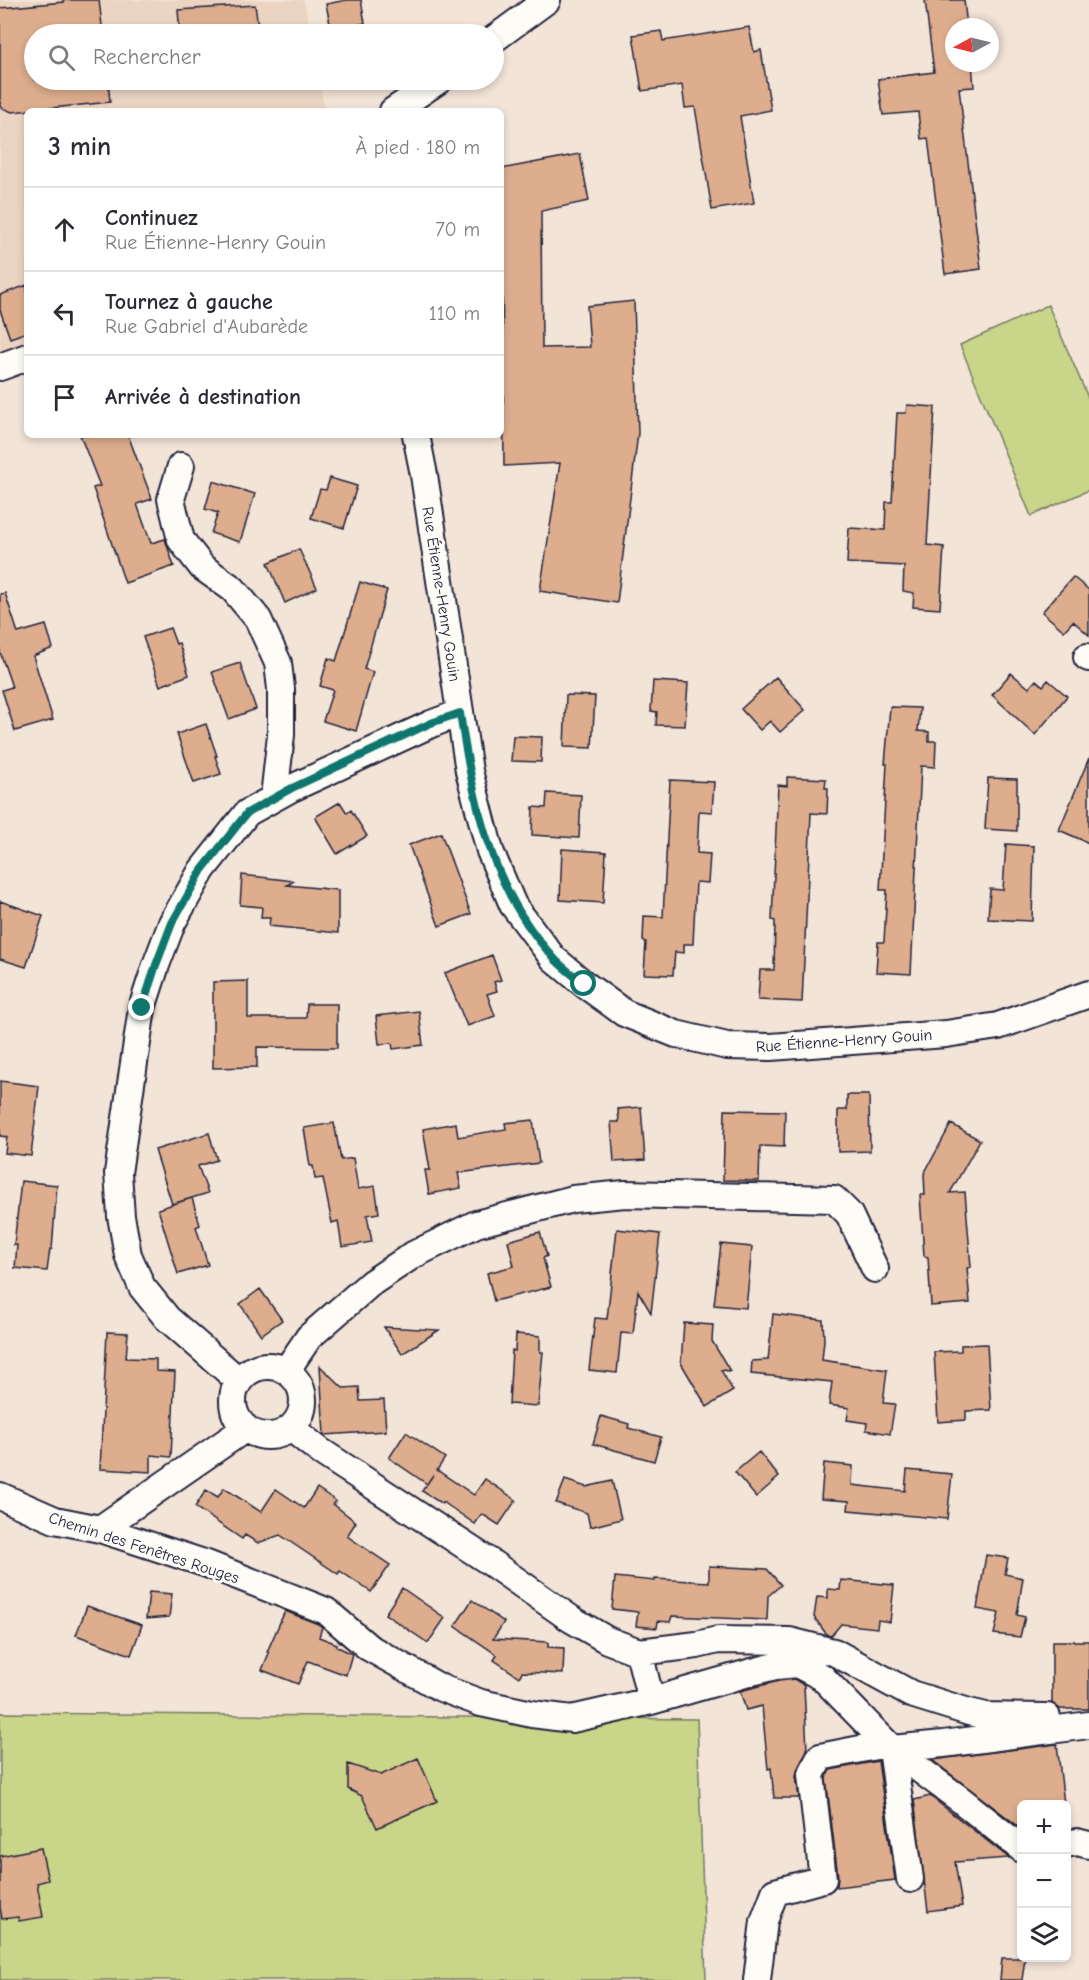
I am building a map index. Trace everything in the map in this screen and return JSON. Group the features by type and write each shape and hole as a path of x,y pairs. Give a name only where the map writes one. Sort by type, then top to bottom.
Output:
{"street":[{"path":"504,32 546,0"},
{"path":"397,108 424,90"},
{"path":"0,367 24,358"},
{"name":"Rue Étienne-Henry Gouin","path":"417,438 469,771 490,851 513,905 553,958 624,1013 687,1037 727,1046 771,1047 946,1034 998,1026 1089,994"},
{"path":"181,466 171,499 181,540 202,567 233,589 258,619 278,663 281,689 281,735 274,797"},
{"path":"238,1380 167,1318 142,1287 128,1255 120,1216 118,1173 142,1008 156,965 172,923 202,870 247,813 274,797 431,723 460,713"},
{"path":"286,1371 309,1337 371,1283 413,1255 476,1224 573,1199 625,1194 834,1199 849,1214 875,1269"},
{"path":"262,1366 286,1371 297,1381 303,1401 298,1419 291,1428 274,1436 261,1436 246,1428 235,1415 232,1402 238,1380 250,1370 262,1366"},
{"path":"100,1529 246,1428"},
{"path":"291,1428 320,1451 499,1568 571,1619 607,1640 639,1653 718,1640 790,1641 834,1653 911,1694 931,1700 986,1716 1052,1717 1081,1728"},
{"name":"Chemin des Fenêtres Rouges","path":"0,1496 55,1520 100,1529 207,1564 326,1611 368,1647 441,1688 481,1702 532,1714 572,1719 651,1701 752,1672 797,1664 822,1677 889,1746 1017,1845"},
{"path":"639,1653 651,1701"},
{"path":"757,1980 764,1921 775,1892 824,1879 811,1776 820,1757 889,1746 943,1744 1081,1728"},
{"path":"889,1746 910,1879"},
{"path":"1071,1843 1089,1845"}],"shaded area":[{"path":"0,0 304,0 309,24 24,24 24,90 321,90 324,108 24,108 24,347 0,359"}],"green space":[{"path":"1048,305 1089,400 1089,490 1031,516 960,345"},
{"path":"0,1713 697,1719 706,1980 0,1980"}],"building":[{"path":"63,0 99,0 102,24 24,24 24,90 109,90 110,102 51,108 24,108 24,111 12,112 0,107 0,8 64,2"},
{"path":"361,0 365,23 330,24 326,4"},
{"path":"925,0 964,0 966,18 945,18 945,72 973,72 974,87 959,88 981,269 945,274 928,138 921,139 918,112 883,115 878,79 934,72"},
{"path":"255,5 258,24 179,24 178,10"},
{"path":"749,27 754,52 761,50 771,110 740,116 754,203 712,210 695,107 685,108 682,85 642,91 633,35 661,31 663,41"},
{"path":"580,154 589,201 541,211 542,348 590,347 587,306 634,301 638,433 617,603 540,591 560,463 504,466 504,168"},
{"path":"24,286 24,333 10,338 0,310 0,295"},
{"path":"907,405 935,407 927,545 944,547 940,609 913,607 914,593 903,591 904,566 847,563 849,528 885,530 886,502 892,502 897,413 906,413"},
{"path":"81,438 129,438 152,499 137,504 144,524 151,543 165,539 174,566 125,583 93,488 100,486"},
{"path":"330,478 357,486 344,528 311,518 320,489 326,490"},
{"path":"213,481 255,494 240,542 211,533 218,513 205,509"},
{"path":"299,549 317,588 285,603 268,563"},
{"path":"1073,577 1089,590 1089,635 1073,621 1064,631 1042,612"},
{"path":"360,582 387,590 364,669 373,672 356,731 323,721 333,690 320,686 328,658 336,661"},
{"path":"5,593 18,633 46,625 53,648 33,656 53,720 15,731 2,690 12,687 0,652 0,594"},
{"path":"170,628 176,644 179,643 189,675 160,686 143,637"},
{"path":"240,663 256,709 229,719 212,672"},
{"path":"1011,673 1029,688 1036,680 1043,686 1048,680 1067,696 1035,735 992,695"},
{"path":"776,677 805,710 780,732 770,721 760,730 741,709"},
{"path":"653,681 688,683 685,726 656,725 657,712 651,711"},
{"path":"566,695 595,696 592,748 564,747"},
{"path":"890,707 920,708 918,731 929,732 929,741 936,741 935,767 921,766 911,974 876,972 878,942 884,942 887,890 880,890 887,764 885,764"},
{"path":"206,724 221,774 194,783 177,734"},
{"path":"513,736 542,737 541,762 511,761"},
{"path":"1089,758 1089,843 1059,830"},
{"path":"787,777 826,779 825,788 828,788 827,814 811,813 802,1002 758,1000 760,970 774,970 775,921 772,920 778,785 787,786"},
{"path":"988,778 1017,779 1017,831 985,829"},
{"path":"670,780 714,782 712,812 699,811 697,853 710,854 708,883 696,882 693,944 684,944 684,953 675,952 673,975 644,974 646,942 643,941 644,916 663,917"},
{"path":"547,793 581,795 579,838 532,835 533,807 546,808"},
{"path":"340,802 347,813 351,810 367,836 337,854 315,817"},
{"path":"441,833 471,914 439,926 409,845"},
{"path":"1006,844 1034,846 1032,921 988,919 990,889 1003,890"},
{"path":"562,849 606,852 603,903 560,900"},
{"path":"242,875 294,881 287,885 338,890 338,933 269,926 270,918 261,918 262,907 240,905"},
{"path":"0,901 43,916 26,967 0,959"},
{"path":"492,955 501,980 494,982 497,991 487,994 495,1016 467,1026 445,973"},
{"path":"248,981 248,1018 306,1018 307,1004 337,1004 337,1048 257,1047 257,1067 213,1068 213,982"},
{"path":"419,1011 423,1045 393,1049 392,1043 379,1044 376,1016"},
{"path":"0,1081 39,1086 31,1156 5,1153 7,1137 0,1136"},
{"path":"847,1095 869,1095 870,1151 838,1152 838,1110 847,1110"},
{"path":"641,1107 645,1160 614,1162 611,1122 619,1122 618,1109"},
{"path":"725,1110 785,1111 784,1147 760,1146 759,1181 723,1180"},
{"path":"533,1120 539,1163 458,1173 461,1188 429,1194 425,1170 430,1170 423,1129 456,1123 458,1137 506,1129 505,1123"},
{"path":"334,1123 341,1160 353,1158 358,1189 375,1186 379,1213 367,1215 372,1242 342,1247 338,1221 332,1223 323,1178 315,1179 313,1166 310,1166 304,1128"},
{"path":"951,1124 980,1140 950,1193 965,1192 971,1267 967,1268 970,1303 931,1306 928,1257 924,1256 920,1195 925,1195 924,1174"},
{"path":"209,1133 217,1160 198,1166 208,1193 172,1204 155,1150"},
{"path":"21,1181 57,1185 52,1249 50,1249 47,1271 15,1268 17,1245 14,1245"},
{"path":"192,1198 200,1225 196,1227 208,1265 178,1274 158,1209"},
{"path":"617,1229 660,1234 651,1313 638,1291 633,1334 621,1333 617,1373 589,1370 595,1318 607,1319"},
{"path":"540,1232 547,1256 543,1258 551,1287 494,1301 487,1273 514,1266 508,1241"},
{"path":"721,1244 752,1247 746,1308 714,1305"},
{"path":"260,1289 282,1320 261,1335 240,1304"},
{"path":"773,1314 823,1320 822,1360 887,1370 883,1403 895,1404 890,1434 866,1430 867,1423 847,1420 849,1408 829,1405 832,1382 751,1374 752,1361 768,1360"},
{"path":"684,1323 713,1325 712,1341 730,1371 721,1370 733,1391 707,1407 681,1363"},
{"path":"384,1327 439,1330 402,1354"},
{"path":"107,1332 128,1333 126,1358 156,1359 156,1371 175,1372 171,1457 151,1455 151,1472 100,1469"},
{"path":"516,1334 540,1336 540,1352 543,1352 538,1406 509,1404 512,1350 515,1351"},
{"path":"987,1344 991,1410 966,1411 966,1420 938,1422 934,1352 961,1351 961,1345"},
{"path":"320,1366 343,1388 359,1387 360,1401 384,1400 386,1431 324,1435"},
{"path":"601,1416 629,1424 628,1428 661,1437 654,1461 593,1444"},
{"path":"406,1432 445,1458 437,1470 474,1495 485,1479 516,1500 499,1525 482,1514 475,1524 443,1502 442,1504 422,1491 427,1484 389,1458"},
{"path":"759,1452 779,1477 756,1497 735,1472"},
{"path":"824,1463 853,1466 852,1485 905,1491 907,1470 952,1474 947,1519 848,1510 849,1501 821,1499"},
{"path":"565,1480 586,1487 612,1481 621,1519 590,1527 587,1513 556,1503"},
{"path":"224,1488 261,1512 276,1489 304,1508 317,1488 336,1501 333,1504 356,1522 347,1536 390,1565 371,1592 340,1571 338,1574 280,1535 258,1543 245,1535 242,1539 195,1507 206,1490 218,1497"},
{"path":"986,1555 1008,1558 1005,1574 1023,1578 1017,1615 1025,1617 1020,1637 994,1634 999,1613 977,1609"},
{"path":"709,1566 767,1569 781,1585 768,1596 767,1620 672,1616 670,1622 658,1621 657,1628 636,1626 638,1612 612,1609 615,1577 655,1581 655,1579 709,1582"},
{"path":"841,1580 894,1585 890,1622 878,1620 877,1628 841,1624 831,1636 827,1635 814,1617 817,1597 828,1598 828,1589 840,1590"},
{"path":"402,1588 445,1618 428,1643 385,1614"},
{"path":"149,1592 172,1594 169,1617 146,1619"},
{"path":"472,1600 504,1622 493,1639 548,1642 548,1647 564,1648 563,1674 522,1672 519,1677 494,1660 497,1655 455,1626"},
{"path":"87,1606 142,1625 131,1655 76,1635"},
{"path":"285,1611 318,1624 322,1627 319,1637 337,1644 336,1646 352,1654 346,1675 308,1661 298,1684 262,1670 269,1653 267,1652"},
{"path":"1052,1641 1089,1641 1089,1709 1060,1709 1052,1703"},
{"path":"794,1679 804,1685 807,1750 796,1776 799,1798 774,1798 771,1768 768,1769 762,1706 746,1710 740,1691"},
{"path":"1057,1744 1064,1800 1017,1800 1017,1825 932,1760"},
{"path":"418,1758 437,1801 377,1828 362,1796 348,1789 348,1764 381,1775"},
{"path":"878,1761 895,1880 837,1887 838,1877 826,1778 830,1770"},
{"path":"930,1796 1009,1858 955,1862 962,1906 928,1911 914,1800"},
{"path":"41,1848 48,1880 37,1883 43,1917 19,1921 18,1917 2,1919 0,1856"},
{"path":"1002,1958 1017,1958 1017,1962 1024,1962 1022,1980 1000,1980"}],"route":[{"path":"142,1008 172,923 202,870 247,813 292,788 431,723 460,713 469,771 490,851 513,905 553,958 584,984"}]}
